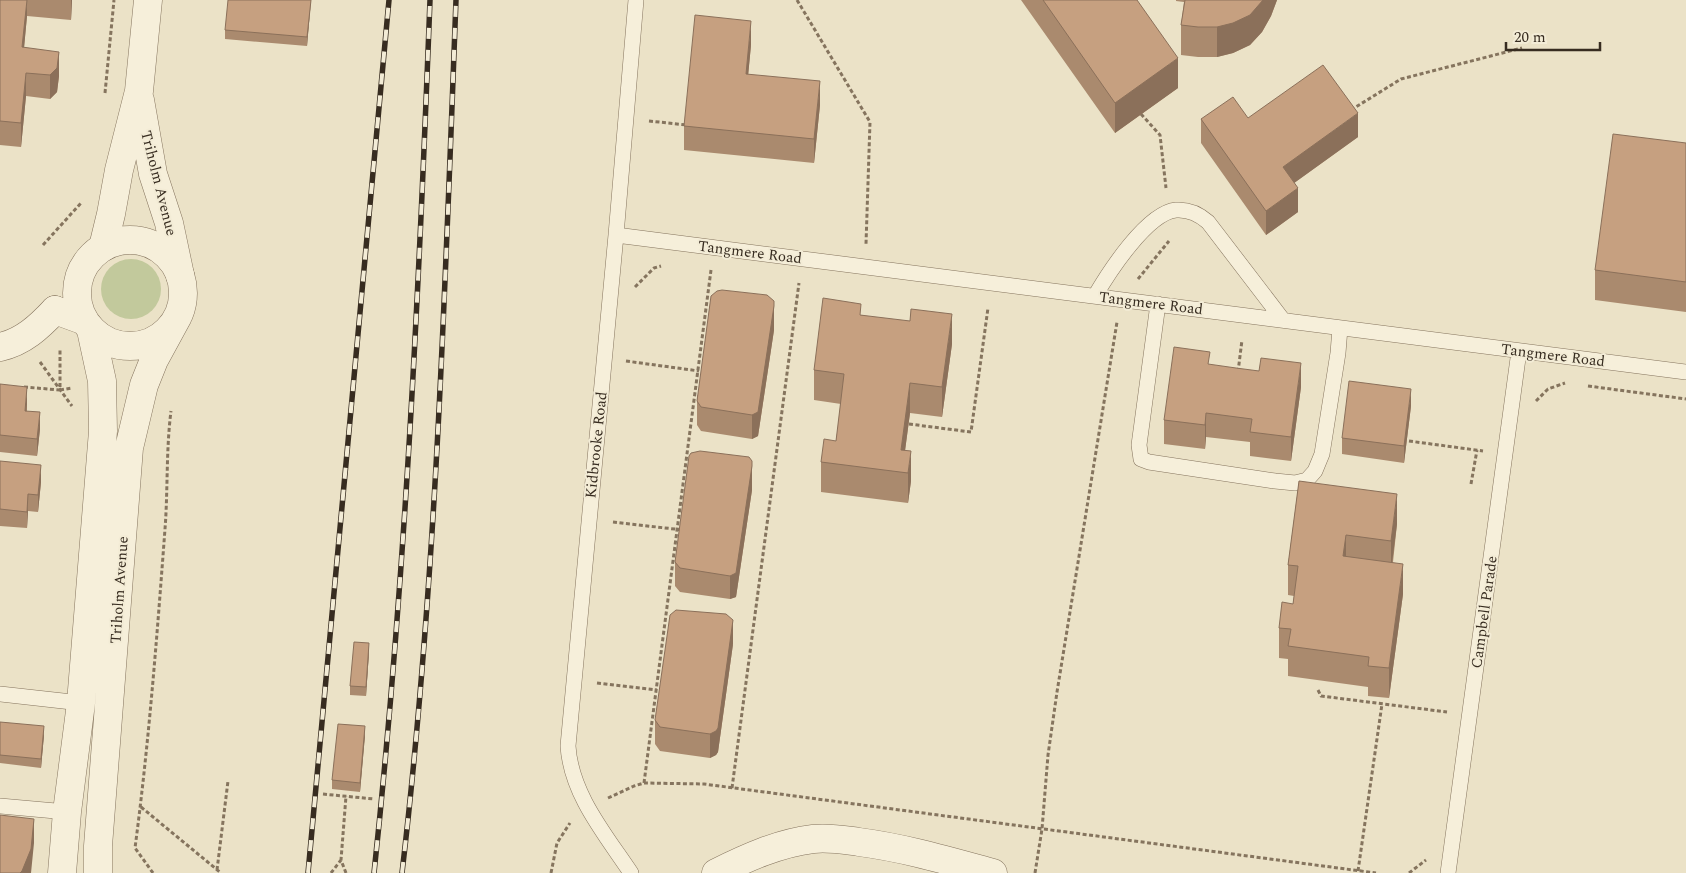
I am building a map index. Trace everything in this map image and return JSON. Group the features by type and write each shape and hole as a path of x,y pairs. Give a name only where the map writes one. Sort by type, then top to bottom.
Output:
{"street":[{"name":"Triholm Avenue","path":"103,247 138,91 148,0"},
{"name":"Triholm Avenue","path":"138,91 153,174 169,223 180,275"},
{"path":"9,344 42,325 55,310 88,325 105,340 121,345 138,346 154,340 168,330 178,316 182,306 183,285 180,275 169,258 154,245 128,240 115,242 103,247 92,255 84,267 79,280 77,294 79,308 88,325"},
{"name":"Triholm Avenue","path":"98,873 98,846 129,448 144,385 154,360 178,316"},
{"name":"Triholm Avenue","path":"62,873 67,812 81,703 103,431 102,381 88,325"},
{"path":"716,873 741,860 789,844 814,839 832,839 883,845 994,873"}],"lane":[{"name":"Kidbrooke Road","path":"632,873 589,809 572,774 568,738 616,235 636,0"},
{"path":"1095,296 1112,267 1142,233 1161,216 1174,210 1186,210 1199,214 1208,222 1283,320"},
{"name":"Tangmere Road","path":"616,235 1686,372"},
{"path":"1158,304 1139,445 1141,459 1275,481 1295,483 1307,480 1315,471 1322,454 1338,353 1340,328"},
{"name":"Campbell Parade","path":"1448,873 1519,351"},
{"path":"0,694 81,703"},
{"path":"0,806 67,812"}],"path":[{"path":"105,100 114,0"},
{"path":"797,0 870,122 866,266"},
{"path":"1351,110 1401,79 1522,48"},
{"path":"1035,873 1042,829 1048,755 1057,692 1117,325 1120,312 1134,283 1168,244 1170,238 1169,212 1160,135 1141,114"},
{"path":"644,120 687,125"},
{"path":"43,245 82,203"},
{"path":"632,294 634,288 654,268 667,263"},
{"path":"704,269 721,271"},
{"path":"644,783 711,270"},
{"path":"790,281 805,284"},
{"path":"732,788 799,283"},
{"path":"909,424 971,432 988,308 997,309"},
{"path":"1108,323 1117,325"},
{"path":"1232,339 1242,340 1238,375"},
{"path":"9,344 34,353 75,410"},
{"path":"60,346 60,390"},
{"path":"623,361 704,372"},
{"path":"1516,376 1574,384"},
{"path":"1584,385 1686,399"},
{"path":"17,386 60,390"},
{"path":"153,873 135,848 149,733 163,556 168,428 171,410"},
{"path":"1409,441 1505,454"},
{"path":"1471,484 1477,450"},
{"path":"607,521 683,530"},
{"path":"591,682 662,690"},
{"path":"1318,690 1322,696 1470,715"},
{"path":"1358,871 1382,704"},
{"path":"217,870 228,781"},
{"path":"551,873 557,843 561,834 575,818 621,791 644,783 704,784 1376,873"},
{"path":"324,794 374,799"},
{"path":"346,796 341,860 346,873"},
{"path":"141,806 221,873"},
{"path":"331,873 341,860"}],"green space":[{"path":"131,259 147,264 152,268 156,273 161,289 156,305 152,310 147,314 131,319 115,314 110,310 106,305 101,289 106,273 110,268 115,264"}],"building":[{"path":"0,0 27,0 22,47 59,52 57,68 50,75 26,73 21,123 0,121"},
{"path":"228,0 311,0 307,37 225,30"},
{"path":"1043,0 1137,0 1178,58 1115,103"},
{"path":"1185,0 1263,0 1250,15 1233,23 1217,27 1198,27 1181,25"},
{"path":"695,15 751,21 746,74 820,81 814,139 684,126"},
{"path":"1323,65 1358,113 1283,167 1298,188 1266,211 1201,119 1233,97 1248,118"},
{"path":"1613,134 1686,143 1686,282 1595,270"},
{"path":"717,291 767,295 774,301 758,412 752,415 701,407 697,401 711,296"},
{"path":"823,298 861,304 860,315 910,321 911,309 952,314 942,387 910,383 901,450 911,451 908,473 821,462 824,439 836,441 844,374 814,370"},
{"path":"1174,347 1210,352 1208,364 1259,371 1261,358 1301,363 1291,437 1250,432 1252,419 1206,413 1205,425 1164,420"},
{"path":"1349,381 1411,389 1404,446 1342,438"},
{"path":"0,384 27,387 25,411 40,412 37,439 0,435"},
{"path":"700,451 749,457 752,461 736,573 730,576 680,568 675,562 689,456 691,453"},
{"path":"0,461 41,465 38,495 28,494 27,512 0,509"},
{"path":"1299,481 1397,494 1391,541 1346,535 1343,556 1403,564 1389,668 1368,666 1369,657 1288,646 1291,629 1279,628 1282,602 1293,604 1298,566 1288,565"},
{"path":"676,610 726,614 733,620 718,728 710,734 660,727 655,720 670,615"},
{"path":"354,642 369,643 366,687 350,686"},
{"path":"0,722 44,726 41,759 0,755"},
{"path":"338,724 365,726 360,783 332,780"},
{"path":"0,815 34,819 31,849 20,873 0,873"}],"railway":[{"path":"308,873 389,0"},
{"path":"374,873 385,764 410,437 430,0"},
{"path":"402,873 414,764 438,437 456,0"}]}
